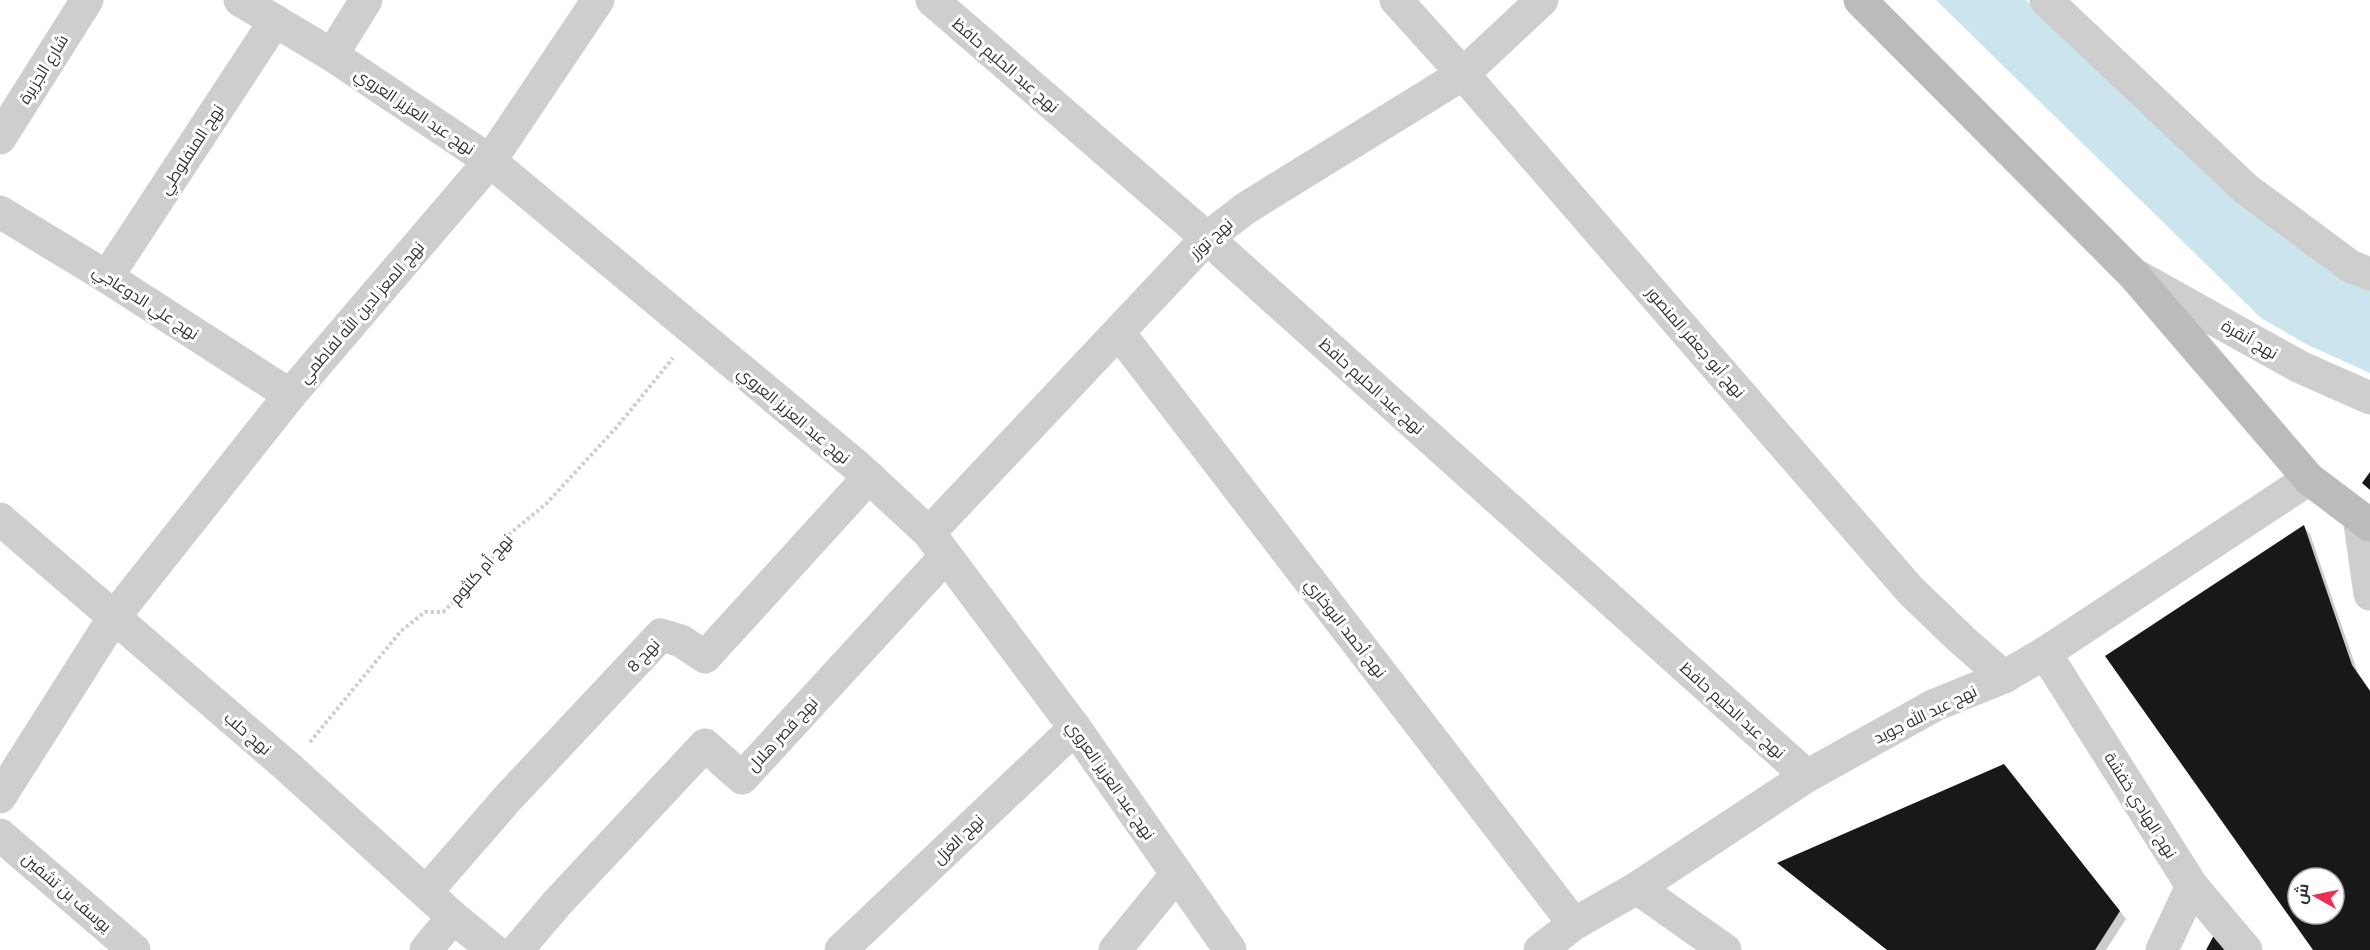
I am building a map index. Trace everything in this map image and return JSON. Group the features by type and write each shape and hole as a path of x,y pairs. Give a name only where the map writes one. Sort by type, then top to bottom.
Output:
{"main road":[{"path":"1860,0 2133,274 2309,479 2365,521"}],"street":[{"name":"شارع الجزيرة","path":"0,138 11,96 87,0"},
{"name":"نهج عبد العزيز العروي","path":"240,0 332,55 490,161 869,477 938,544 1075,728 1230,950"},
{"path":"332,55 366,0"},
{"name":"نهج المعز لدين الله لفاطمي","path":"0,797 114,617 290,395 490,161 598,0"},
{"name":"نهج عبد الحليم حافظ","path":"932,0 1207,238 1807,776"},
{"name":"نهج أبو جعفر المنصور","path":"1396,0 1463,74 1910,590 2004,677"},
{"name":"نهج توزر","path":"938,544 1119,333 1207,238 1246,208 1463,74 1542,0"},
{"path":"2046,0 2246,189 2350,266 2370,274"},
{"name":"نهج المنفلوطي","path":"107,277 275,21"},
{"name":"نهج علي الدوعاجي","path":"0,212 107,277 290,395"},
{"name":"نهج أنقرة","path":"2133,274 2300,367 2370,398"},
{"name":"نهج أحمد البوخاري","path":"1119,333 1574,924"},
{"name":"نهج 8","path":"427,891 507,799 661,635 681,641 705,657 869,477"},
{"name":"نهج عبد الله جويد","path":"1540,950 1574,924 1637,888 1807,776 1935,705 2004,677 2045,653 2309,479"},
{"name":"نهج حلب","path":"0,519 289,768 453,917 493,950"},
{"path":"2365,521 2370,594"},
{"name":"نهج قصر هلال","path":"517,950 558,902 705,745 742,778 938,544"},
{"name":"نهج الهادي خفشة","path":"2045,653 2192,886 2246,950"},
{"name":"نهج الغزل","path":"842,950 1075,728"},
{"name":"يوسف بن تشفين","path":"0,835 135,950"},
{"path":"1115,950 1177,874"},
{"path":"2162,950 2192,886"},
{"path":"1637,888 1725,950"},
{"path":"426,950 453,917"}],"path":[{"name":"نهج أم كلثوم","path":"289,768 401,631 425,612 443,612 481,574 507,536 546,504 616,428 695,332"}],"water":[{"path":"1936,0 2026,0 2277,228 2370,284 2370,373 2306,344 2261,318"}],"building":[{"path":"2370,472 2370,490 2362,483"},
{"path":"2304,525 2352,665 2370,691 2370,950 2313,950 2296,926 2346,926 2346,866 2286,866 2286,912 2105,656"},
{"path":"2004,764 2120,911 2095,950 1887,950 1777,863"},
{"path":"2221,922 2238,950 2206,950"}]}
